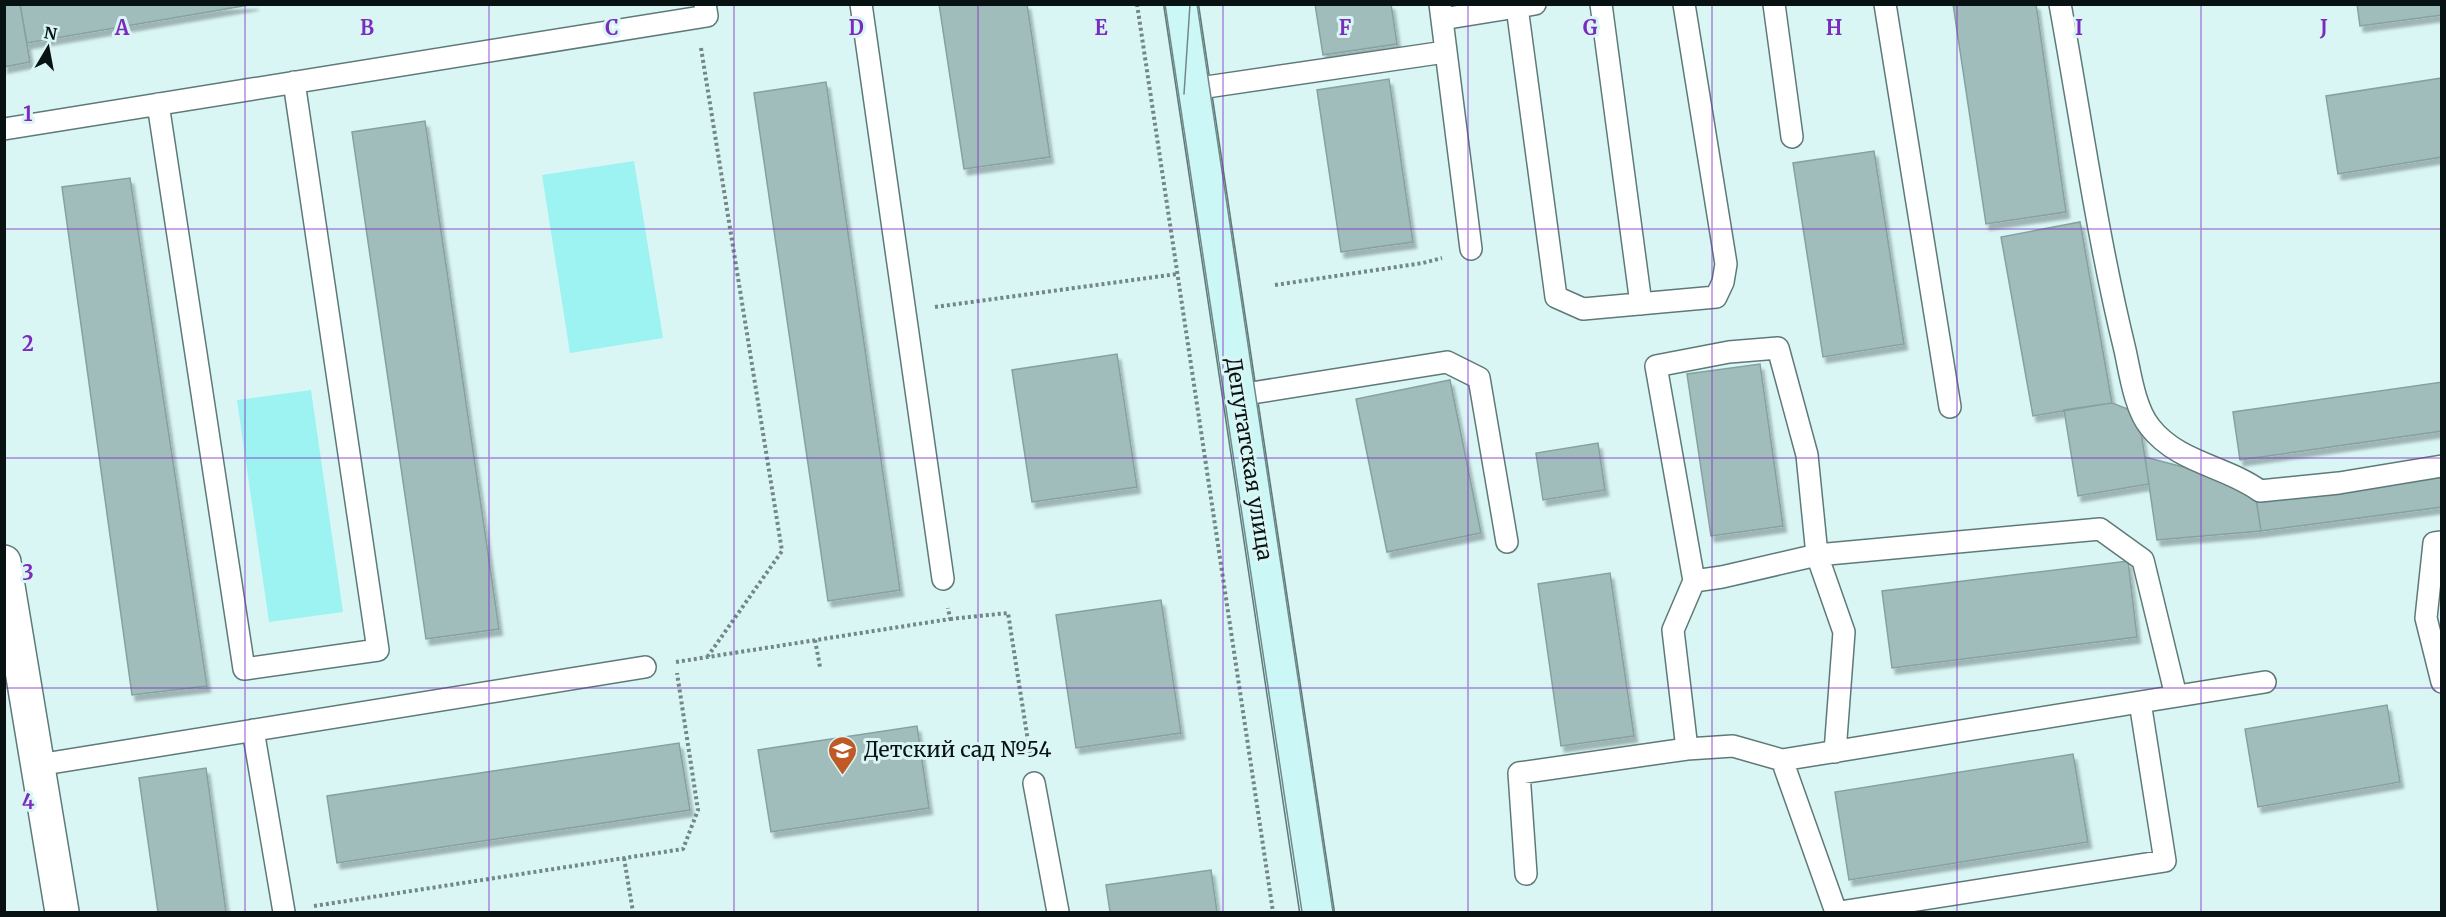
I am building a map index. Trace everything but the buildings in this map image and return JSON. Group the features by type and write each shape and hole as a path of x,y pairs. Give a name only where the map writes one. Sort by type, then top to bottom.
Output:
{"main road":[{"name":"Депутатская улица","path":"1181,4 1317,912"}],"street":[{"path":"4,562 62,912"}],"lane":[{"path":"861,4 942,579"},
{"path":"1601,4 1641,304"},
{"path":"1471,249 1441,12 1526,6 1556,297 1583,309 1716,297 1726,264 1684,4"},
{"path":"1774,4 1792,137"},
{"path":"1885,4 1950,407"},
{"path":"2060,4 2115,308 2136,397 2150,427 2178,451 2214,469 2246,481 2260,491 2339,483 2442,466"},
{"path":"4,129 294,82 700,11"},
{"path":"1193,89 1445,52"},
{"path":"158,104 244,669 378,650 294,82"},
{"path":"1687,749 1672,630 1694,581 1656,366 1729,352 1778,348 1807,455 1817,555 1844,632 1835,752"},
{"path":"1239,395 1447,362 1479,378 1507,542"},
{"path":"1694,581 1722,577 1817,555 2100,529 2143,560 2176,696"},
{"path":"2442,542 2434,543 2426,618 2442,682"},
{"path":"38,765 645,667"},
{"path":"1526,874 1519,772 1687,749 1734,746 1782,760 2265,682"},
{"path":"1782,760 1838,912 2165,861 2140,702"},
{"path":"254,730 284,911"},
{"path":"1034,783 1058,912"}],"path":[{"path":"1137,4 1273,912"},
{"path":"700,11 782,551 708,656"},
{"path":"1275,285 1423,263 1471,249"},
{"path":"904,311 1177,274"},
{"path":"942,579 950,619"},
{"path":"645,667 950,619 1008,613 1034,783"},
{"path":"815,640 820,667"},
{"path":"284,911 683,849 698,810 675,662"},
{"path":"624,858 633,912"}],"shaded area":[{"path":"634,161 663,338 570,353 542,175"},
{"path":"311,390 343,612 269,622 237,400"}],"tram line":[{"path":"1165,4 1302,912"},
{"path":"1184,94 1190,4"},
{"path":"1197,4 1333,912"}],"place":[{"name":"Детский сад №54","path":"843,776"}]}
